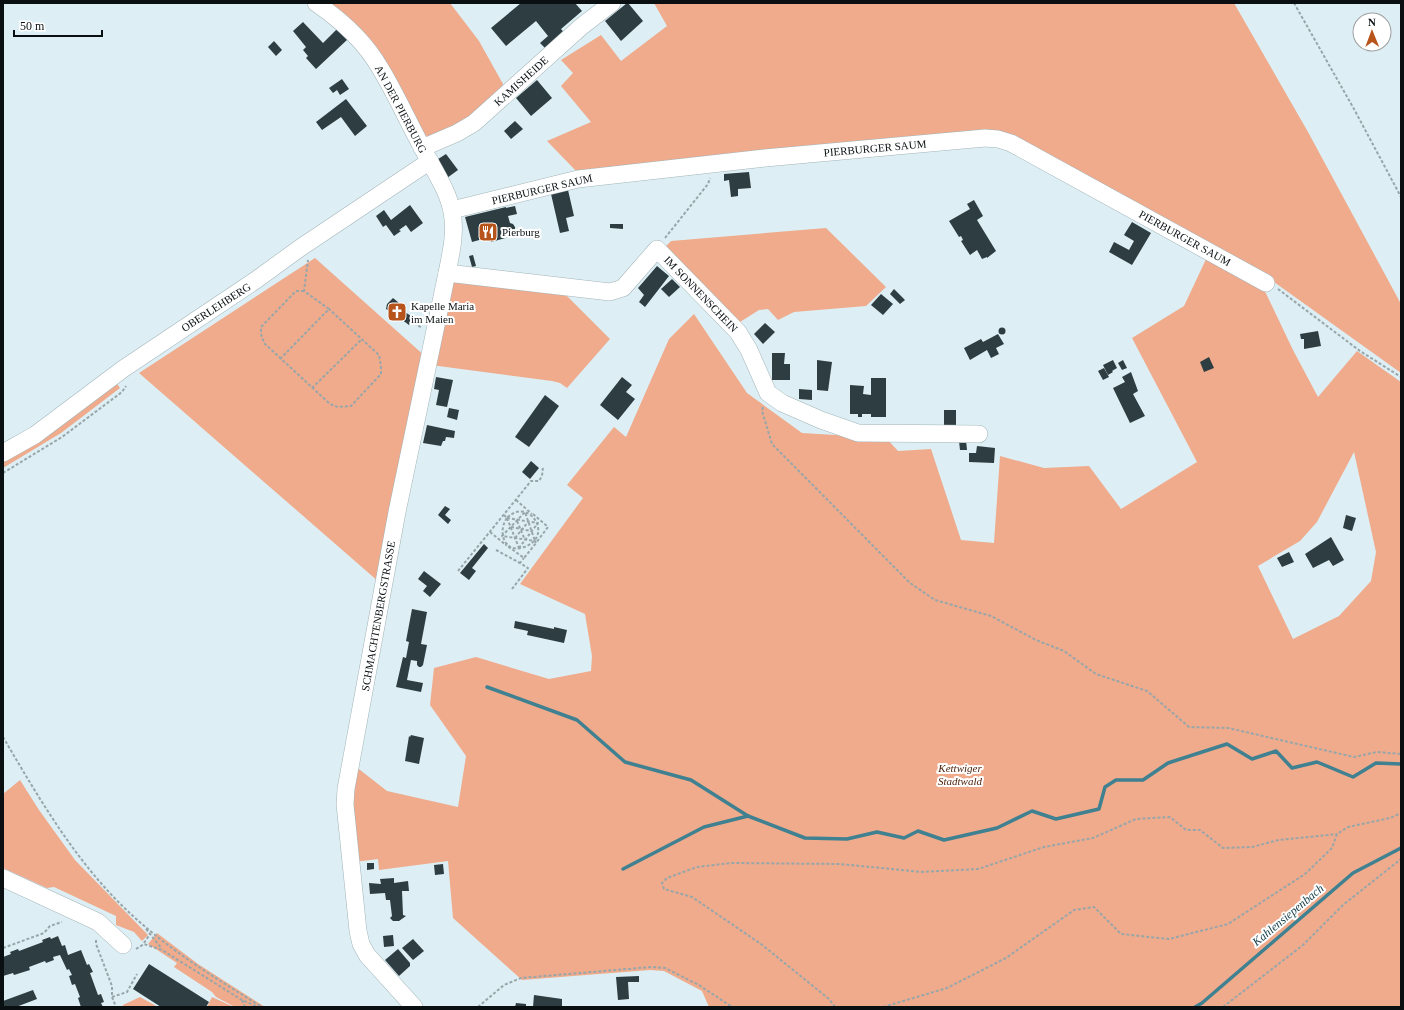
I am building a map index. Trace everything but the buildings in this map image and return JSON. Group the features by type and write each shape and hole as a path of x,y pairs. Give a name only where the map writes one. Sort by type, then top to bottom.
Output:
{"street":[{"name":"AN DER PIERBURG","path":"316,3 331,14 362,43 380,67 448,196 452,210"},
{"name":"KAMISHEIDE","path":"426,154 474,123 582,26 612,3"},
{"name":"PIERBURGER SAUM","path":"452,210 578,179 765,158 985,138 998,139 1012,143 1266,283"},
{"name":"OBERLEHBERG","path":"3,453 35,435 123,369 256,280 426,154"},
{"name":"SCHMACHTENBERGSTRASSE","path":"414,1007 367,955 361,944 358,931 346,812 346,789 397,512 447,273 453,239 454,222 452,210"},
{"name":"IM SONNENSCHEIN","path":"447,273 610,292 623,288 657,249 738,332 749,350 768,393"},
{"path":"768,393 782,403 821,420 858,433 979,434"},
{"path":"3,878 98,922 130,947"}],"path":[{"path":"1294,3 1350,102 1401,197"},
{"path":"657,249 708,184 713,164"},
{"path":"300,248 308,260 304,291"},
{"path":"1266,283 1280,290 1360,351 1401,377"},
{"path":"304,291 329,309 379,355 382,366 381,374 351,406 338,407 330,404 264,343 261,334 262,327 296,292 304,291"},
{"path":"280,359 329,309"},
{"path":"312,388 362,339"},
{"path":"768,393 762,411 772,444 910,583 935,600 991,616 1036,640 1064,651 1096,674 1146,691 1189,727 1228,728 1354,757 1377,752 1401,754"},
{"path":"458,571 531,481 539,481 542,476 543,467"},
{"path":"516,500 548,527 520,563"},
{"path":"516,511 525,512 532,515 538,523 539,532 535,542 519,548 511,546 507,544 502,536 503,523 511,513 516,511"},
{"path":"502,536 525,512"},
{"path":"525,512 535,542"},
{"path":"504,515 507,518 519,548"},
{"path":"507,518 538,523"},
{"path":"517,520 525,540"},
{"path":"515,538 520,529 528,521"},
{"path":"519,548 538,523"},
{"path":"510,527 531,531"},
{"path":"490,532 524,558"},
{"path":"502,536 535,542"},
{"path":"496,550 528,568 512,589"},
{"path":"3,737 38,796 78,855 110,892 144,926 196,966 262,1007"},
{"path":"835,1007 829,999 761,944 692,897 664,889 662,883 667,878 697,867 731,863 840,864 921,872 978,869 1044,847 1093,838 1136,819 1170,817 1186,830 1200,830 1223,848 1252,847 1279,840 1337,834 1348,827 1390,818 1401,813"},
{"path":"882,1007 947,988 1006,958 1074,910 1094,907 1121,934 1169,939 1228,924 1305,874 1332,848 1337,834"},
{"path":"1223,1007 1303,945 1343,905 1401,859"},
{"path":"3,948 44,933 50,926 82,915"},
{"path":"98,922 96,944 112,986 112,997 116,1007"},
{"path":"144,926 162,950"},
{"path":"144,944 150,934"},
{"path":"130,947 144,944 162,950 242,1000 258,1007"},
{"path":"478,1007 504,985 521,978 651,966 665,968 692,981 732,1007"},
{"path":"112,997 127,992 137,974"},
{"path":"242,1000 245,1007"}],"green space":[{"path":"326,3 450,3 479,41 503,84 498,94 468,123 432,137 423,135"},
{"path":"654,3 1234,3 1308,132 1401,304 1401,373 1274,282 996,132 579,174 547,141 591,122 561,86 573,73 561,60 601,35 621,61 667,26"},
{"path":"826,228 886,287 866,306 794,312 778,320 768,309 759,310 740,322 664,248 671,241"},
{"name":"Kettwiger Stadtwald","path":"1208,255 1263,287 1293,350 1318,397 1357,351 1401,382 1401,1007 709,1007 702,991 664,971 650,970 522,980 453,918 448,861 379,870 378,859 355,862 349,803 355,766 387,791 458,807 466,756 430,705 434,668 476,657 549,679 591,671 592,656 585,614 520,584 583,498 567,485 614,427 626,437 669,339 694,314 747,393 802,433 886,438 898,451 931,449 961,540 994,543 1000,456 1044,468 1089,466 1121,509 1197,462 1132,338 1184,306","holes":["1354,452 1376,552 1371,581 1339,616 1293,639 1258,566 1300,541 1317,522"]},
{"path":"315,258 426,357 379,582 139,373"},
{"path":"450,280 563,292 610,339 567,388 560,383 552,381 431,365"},
{"path":"115,381 120,388 61,433 3,468 3,459"},
{"path":"20,780 39,810 75,860 148,935 142,941 134,932 116,925 116,916 54,887 47,888 3,868 3,794"},
{"path":"157,933 198,964 265,1007 235,1007 216,997 212,992 174,967 177,963 148,944"},
{"path":"140,997 158,1007 123,1007 123,1005"},
{"path":"212,997 234,1007 207,1007"}],"waterway":[{"path":"487,687 577,720 625,762 691,780 748,816 805,838 847,839 877,832 904,838 918,831 944,840 997,828 1032,811 1056,819 1099,809 1105,787 1116,780 1143,780 1168,763 1227,744 1252,759 1276,751 1292,768 1317,762 1353,777 1376,763 1401,764"},
{"path":"623,869 704,827 748,816"},
{"name":"Kahlensiepenbach","path":"1195,1007 1202,1003 1353,873 1401,848"}],"place":[{"name":"Pierburg","path":"488,232"},
{"name":"Kapelle Maria im Maien","path":"397,312"}]}
